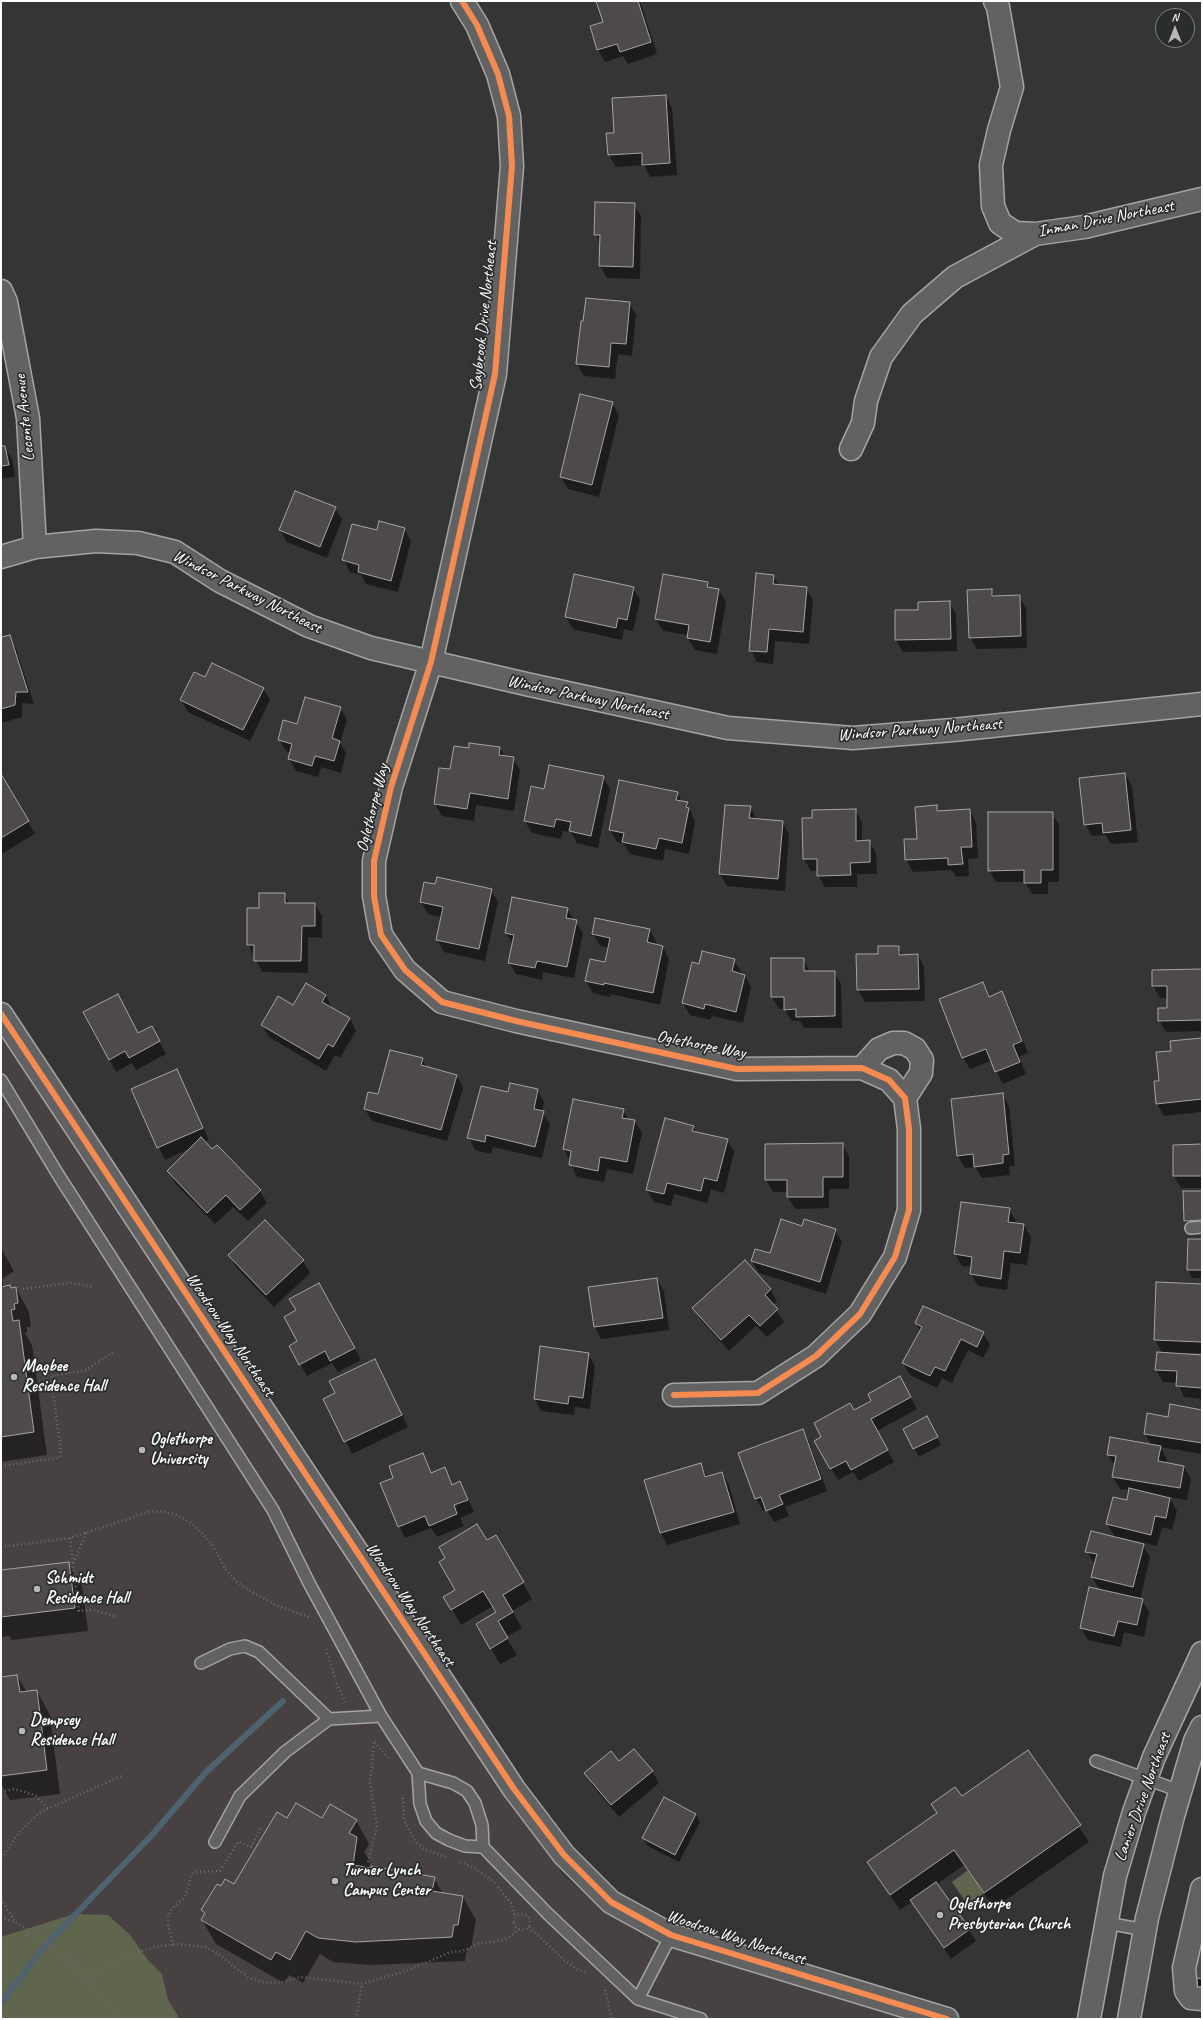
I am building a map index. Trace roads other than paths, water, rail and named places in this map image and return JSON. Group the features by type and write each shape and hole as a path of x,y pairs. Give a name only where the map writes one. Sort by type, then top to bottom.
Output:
{"street":[{"name":"Saybrook Drive Northeast","path":"431,662 495,374 512,166 509,116 498,74 477,25 462,1"},
{"name":"Inman Drive Northeast","path":"995,1 998,7 1012,87 998,130 992,165 993,206 1000,223 1015,233 1034,234 1084,227 1202,199"},
{"path":"851,449 863,423 866,401 881,357 912,314 956,277 1034,234"},
{"name":"Leconte Avenue","path":"1,292 6,302 28,418 35,547"},
{"name":"Windsor Parkway Northeast","path":"1,557 35,547 96,541 138,543 175,552 220,581 309,626 371,648 526,684 728,728 853,738 953,730 1202,704"},
{"name":"Oglethorpe Way","path":"431,662 391,787 374,861 374,896 381,935 405,970 442,1002 516,1021 737,1069 862,1068 889,1080 905,1098"},
{"name":"Woodrow Way Northeast","path":"1,1014 514,1789 564,1855 611,1902 671,1935 947,2019"},
{"path":"674,1395 758,1393 816,1356 860,1314 895,1257 909,1210 909,1129 905,1098 921,1073 922,1060 915,1049 904,1043 893,1043 879,1049 862,1068"},
{"name":"Lanier Drive Northeast","path":"1089,2019 1115,1876 1134,1812 1146,1778 1202,1652"},
{"name":"Lanier Drive Northeast","path":"1129,2019 1145,1930 1180,1791 1195,1741 1202,1727"},
{"path":"1202,1889 1184,1968 1186,1991 1191,1998 1202,1999"}],"lane":[{"path":"1,1080 59,1176 273,1510 309,1583 381,1716 418,1773 420,1804 426,1821 436,1833 449,1840 465,1846 483,1847"},
{"path":"201,1664 230,1649 245,1646 259,1652 329,1719"},
{"path":"215,1842 240,1796 284,1752 329,1719 381,1716"},
{"path":"1096,1761 1180,1791"},
{"path":"418,1773 453,1783 467,1791 475,1803 482,1825 483,1847 548,1914 638,1999 701,2019"},
{"path":"1107,1923 1145,1930"},
{"path":"638,1999 671,1935"}],"waterway":[{"path":"1,2003 42,1949 151,1836 206,1772 283,1701"}],"place":[{"name":"Magbee Residence Hall","path":"14,1377"},
{"name":"Oglethorpe University","path":"142,1450"},
{"name":"Schmidt Residence Hall","path":"37,1589"},
{"name":"Dempsey Residence Hall","path":"22,1731"},
{"name":"Turner Lynch Campus Center","path":"335,1881"},
{"name":"Oglethorpe Presbyterian Church","path":"940,1915"}]}
